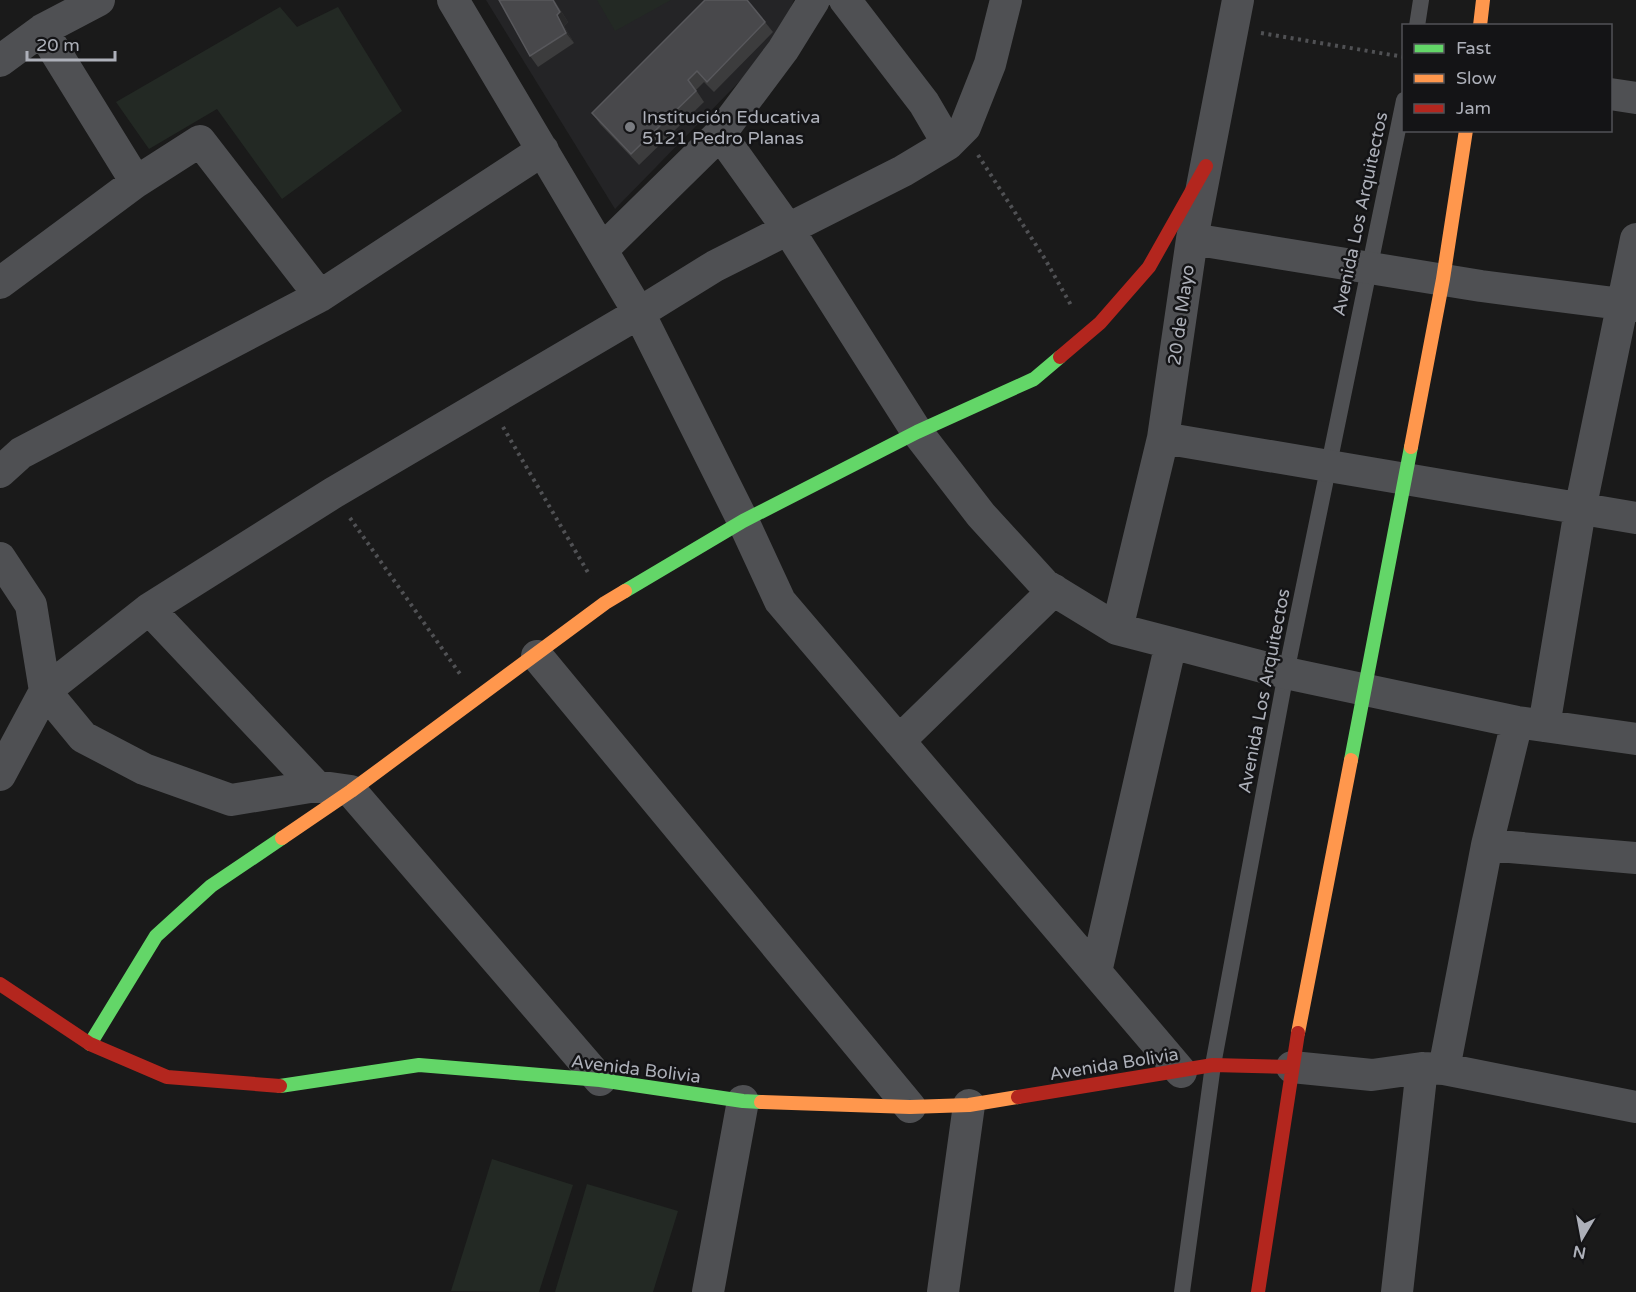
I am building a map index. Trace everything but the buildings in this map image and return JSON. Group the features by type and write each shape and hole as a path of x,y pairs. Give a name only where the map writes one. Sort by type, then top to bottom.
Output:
{"main road":[{"path":"1480,24 1483,0"},
{"path":"1258,1292 1292,1067 1406,480 1443,279 1466,132"},
{"path":"90,1044 156,936 211,886 351,791 537,656 605,603 743,521 917,432 1034,379 1100,323 1149,267 1206,166"},
{"name":"Avenida Bolivia","path":"0,984 90,1044 167,1077 278,1086 419,1065 600,1080 743,1101 909,1107 969,1105 1213,1065 1292,1067"}],"street":[{"path":"0,61 42,30 99,0"},
{"path":"453,0 639,313 743,521 780,601 1180,1072"},
{"path":"602,250 720,134 783,50 814,0"},
{"path":"845,0 924,103 957,136"},
{"path":"0,775 45,691 149,609 333,493 715,266 903,171 957,136 990,64 1006,0"},
{"name":"20 de Mayo","path":"1117,629 1163,438 1192,239 1236,14"},
{"path":"42,30 136,182"},
{"path":"1612,94 1636,99"},
{"path":"720,134 788,229 917,432 981,514 1046,585 1117,629 1286,673 1365,690 1531,724 1636,739"},
{"path":"0,283 136,182 200,141 320,296"},
{"path":"0,472 21,453 320,296 543,150"},
{"path":"1192,239 1481,286 1629,304"},
{"path":"1397,1292 1433,1069 1487,845 1531,724 1629,304 1636,239"},
{"path":"1163,438 1636,518"},
{"path":"0,558 31,605 45,691 83,737 144,769 231,800 316,786 351,791 600,1080"},
{"path":"899,741 1054,590"},
{"path":"149,609 316,786"},
{"path":"1095,972 1171,643"},
{"path":"537,656 909,1107"},
{"path":"1487,845 1636,858"},
{"path":"1292,1067 1372,1075 1433,1069 1636,1107"},
{"path":"708,1292 743,1101"},
{"path":"943,1292 969,1105"}],"lane":[{"path":"1417,24 1421,0"},
{"name":"Avenida Los Arquitectos","path":"1182,1292 1213,1065 1286,673 1402,110"}],"path":[{"path":"1236,14 1402,56"},
{"path":"957,136 980,158 1045,259 1088,333"},
{"path":"488,402 605,603"},
{"path":"333,493 478,699"}],"shaded area":[{"name":"Institución Educativa 5121 Pedro Planas","path":"486,0 794,0 775,45 615,209"},
{"path":"597,0 671,0 615,31"},
{"path":"280,7 297,27 338,7 402,111 282,199 217,109 149,149 116,102"},
{"path":"492,1159 573,1185 539,1292 451,1291"},
{"path":"587,1184 678,1211 653,1292 555,1292"}],"traffic: fast":[{"path":"625,591 743,521 917,432 1034,379 1060,357"},
{"path":"1351,760 1411,447"},
{"path":"90,1044 156,936 211,886 282,838"},
{"path":"280,1086 419,1065 600,1080 761,1102"}],"traffic: slow":[{"path":"1480,24 1483,0"},
{"path":"1411,447 1443,279 1466,132"},
{"path":"282,838 351,791 605,603 625,591"},
{"path":"1298,1033 1351,760"},
{"path":"761,1102 910,1107 969,1105 1018,1097"}],"traffic: jam":[{"path":"1060,357 1100,323 1149,267 1206,166"},
{"path":"0,984 90,1044 167,1077 280,1086"},
{"path":"1258,1292 1298,1033"},
{"path":"1018,1097 1213,1065 1292,1067"}],"place":[{"name":"Institución Educativa 5121 Pedro Planas","path":"630,127"}]}
